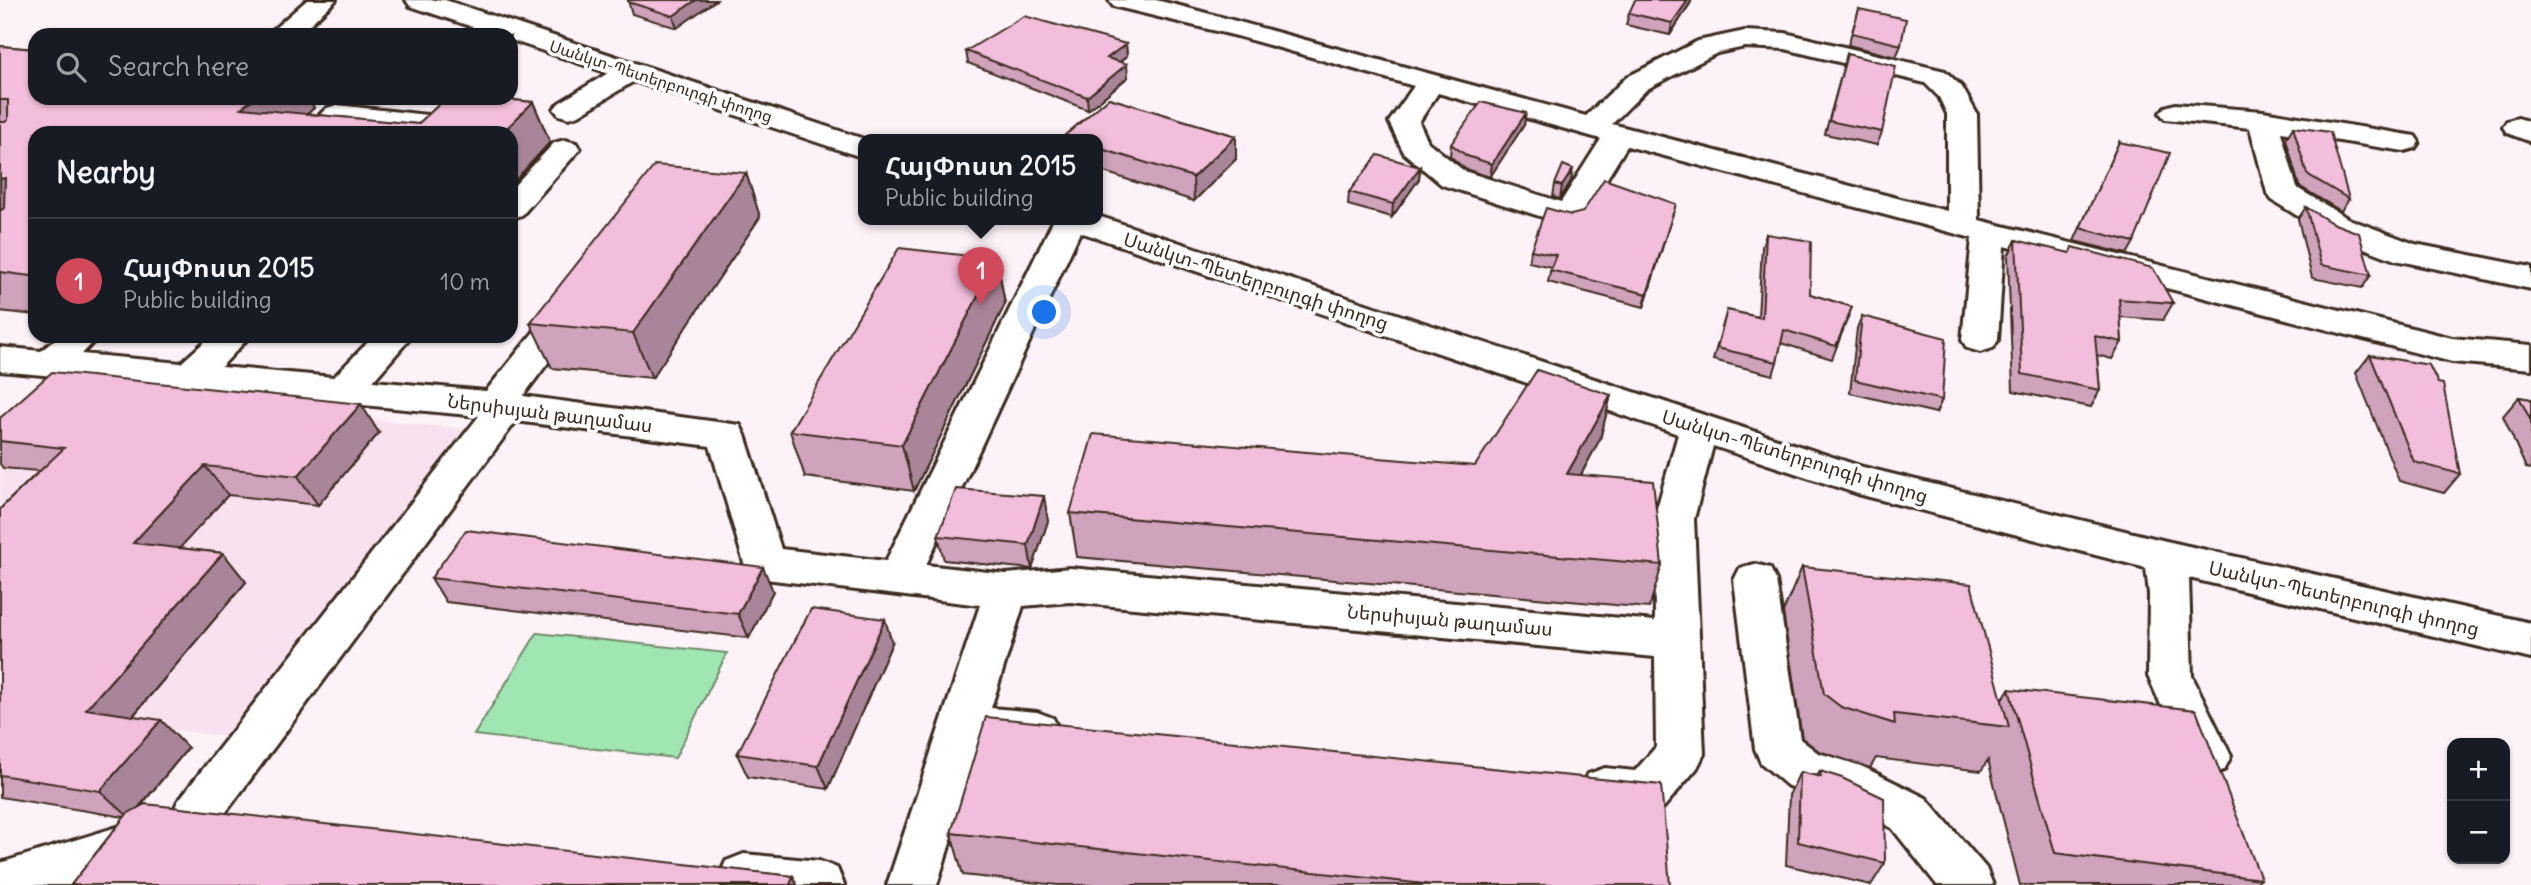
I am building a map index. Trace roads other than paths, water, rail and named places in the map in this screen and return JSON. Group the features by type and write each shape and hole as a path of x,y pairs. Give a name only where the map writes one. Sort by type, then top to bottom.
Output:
{"street":[{"path":"289,28 323,0"},
{"name":"Սանկտ-Պետերբուրգի փողոց","path":"419,0 503,28"},
{"path":"1122,0 1222,10 1432,82 1976,230 2452,350 2531,357"},
{"name":"Սանկտ-Պետերբուրգի փողոց","path":"518,33 858,147"},
{"path":"1432,82 1404,122 1415,148 1453,178 1569,215 1606,131 1637,83 1707,47 1745,39 1785,41 1935,77 1952,93 1962,114 1976,230 1980,340"},
{"path":"569,109 631,71"},
{"path":"2175,113 2263,120 2404,142"},
{"path":"324,126 337,114 436,126"},
{"path":"2263,120 2283,193 2337,226 2407,253 2531,278"},
{"path":"518,200 565,149"},
{"path":"898,579 1069,225"},
{"name":"Սանկտ-Պետերբուրգի փողոց","path":"1090,225 1858,480 2166,557 2531,641"},
{"path":"119,885 175,827 502,406 597,274"},
{"path":"48,364 72,343"},
{"path":"190,377 225,343"},
{"path":"343,391 388,343"},
{"name":"Ներսիսյան թաղամաս","path":"0,359 502,406 726,435 765,563 1006,591 1070,585 1678,641"},
{"path":"1564,785 1646,793 1680,754 1674,519 1699,428"},
{"path":"2166,557 2170,594 2170,676 2220,790"},
{"path":"1755,580 1778,749 1805,771 1840,779 1909,813 1968,885"},
{"path":"912,885 1006,591"},
{"path":"962,725 1085,737"},
{"path":"5,885 175,827 251,822"},
{"path":"694,871 819,885"}],"place":[{"name":"ՀայՓոստ 2015","path":"981,305"}]}
